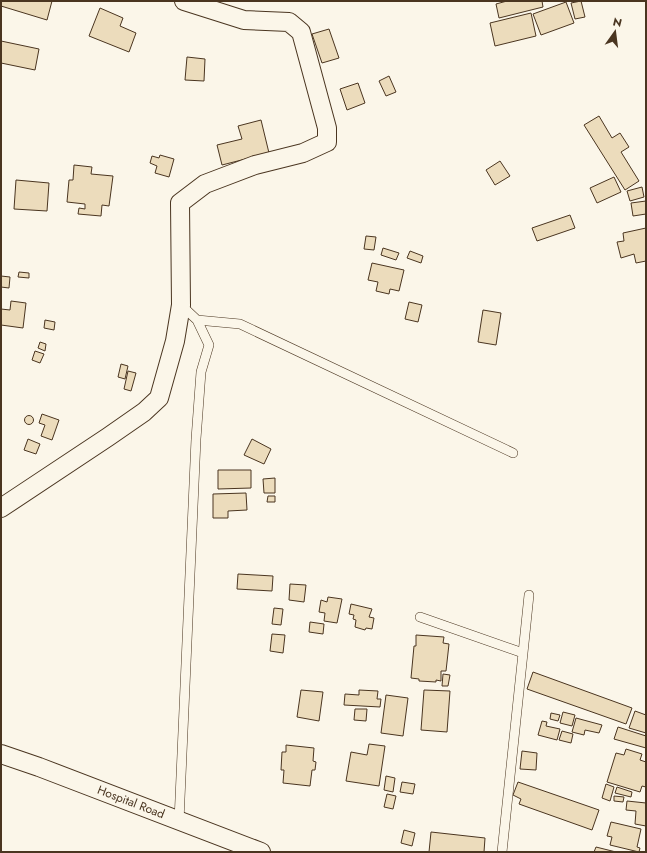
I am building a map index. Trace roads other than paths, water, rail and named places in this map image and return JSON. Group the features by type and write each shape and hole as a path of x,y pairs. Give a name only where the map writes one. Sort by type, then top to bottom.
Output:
{"street":[{"path":"1,508 144,412 159,398 175,341 181,305 180,203 205,184 255,165 303,153 327,142 327,128 301,32 289,22 244,20 184,1"},
{"name":"Hospital Road","path":"1,754 39,767 261,852"}],"lane":[{"path":"179,821 196,439 201,372 209,345 197,320 181,305"},
{"path":"197,320 240,324 513,453"},
{"path":"502,852 529,595"},
{"path":"420,617 523,653"}]}
